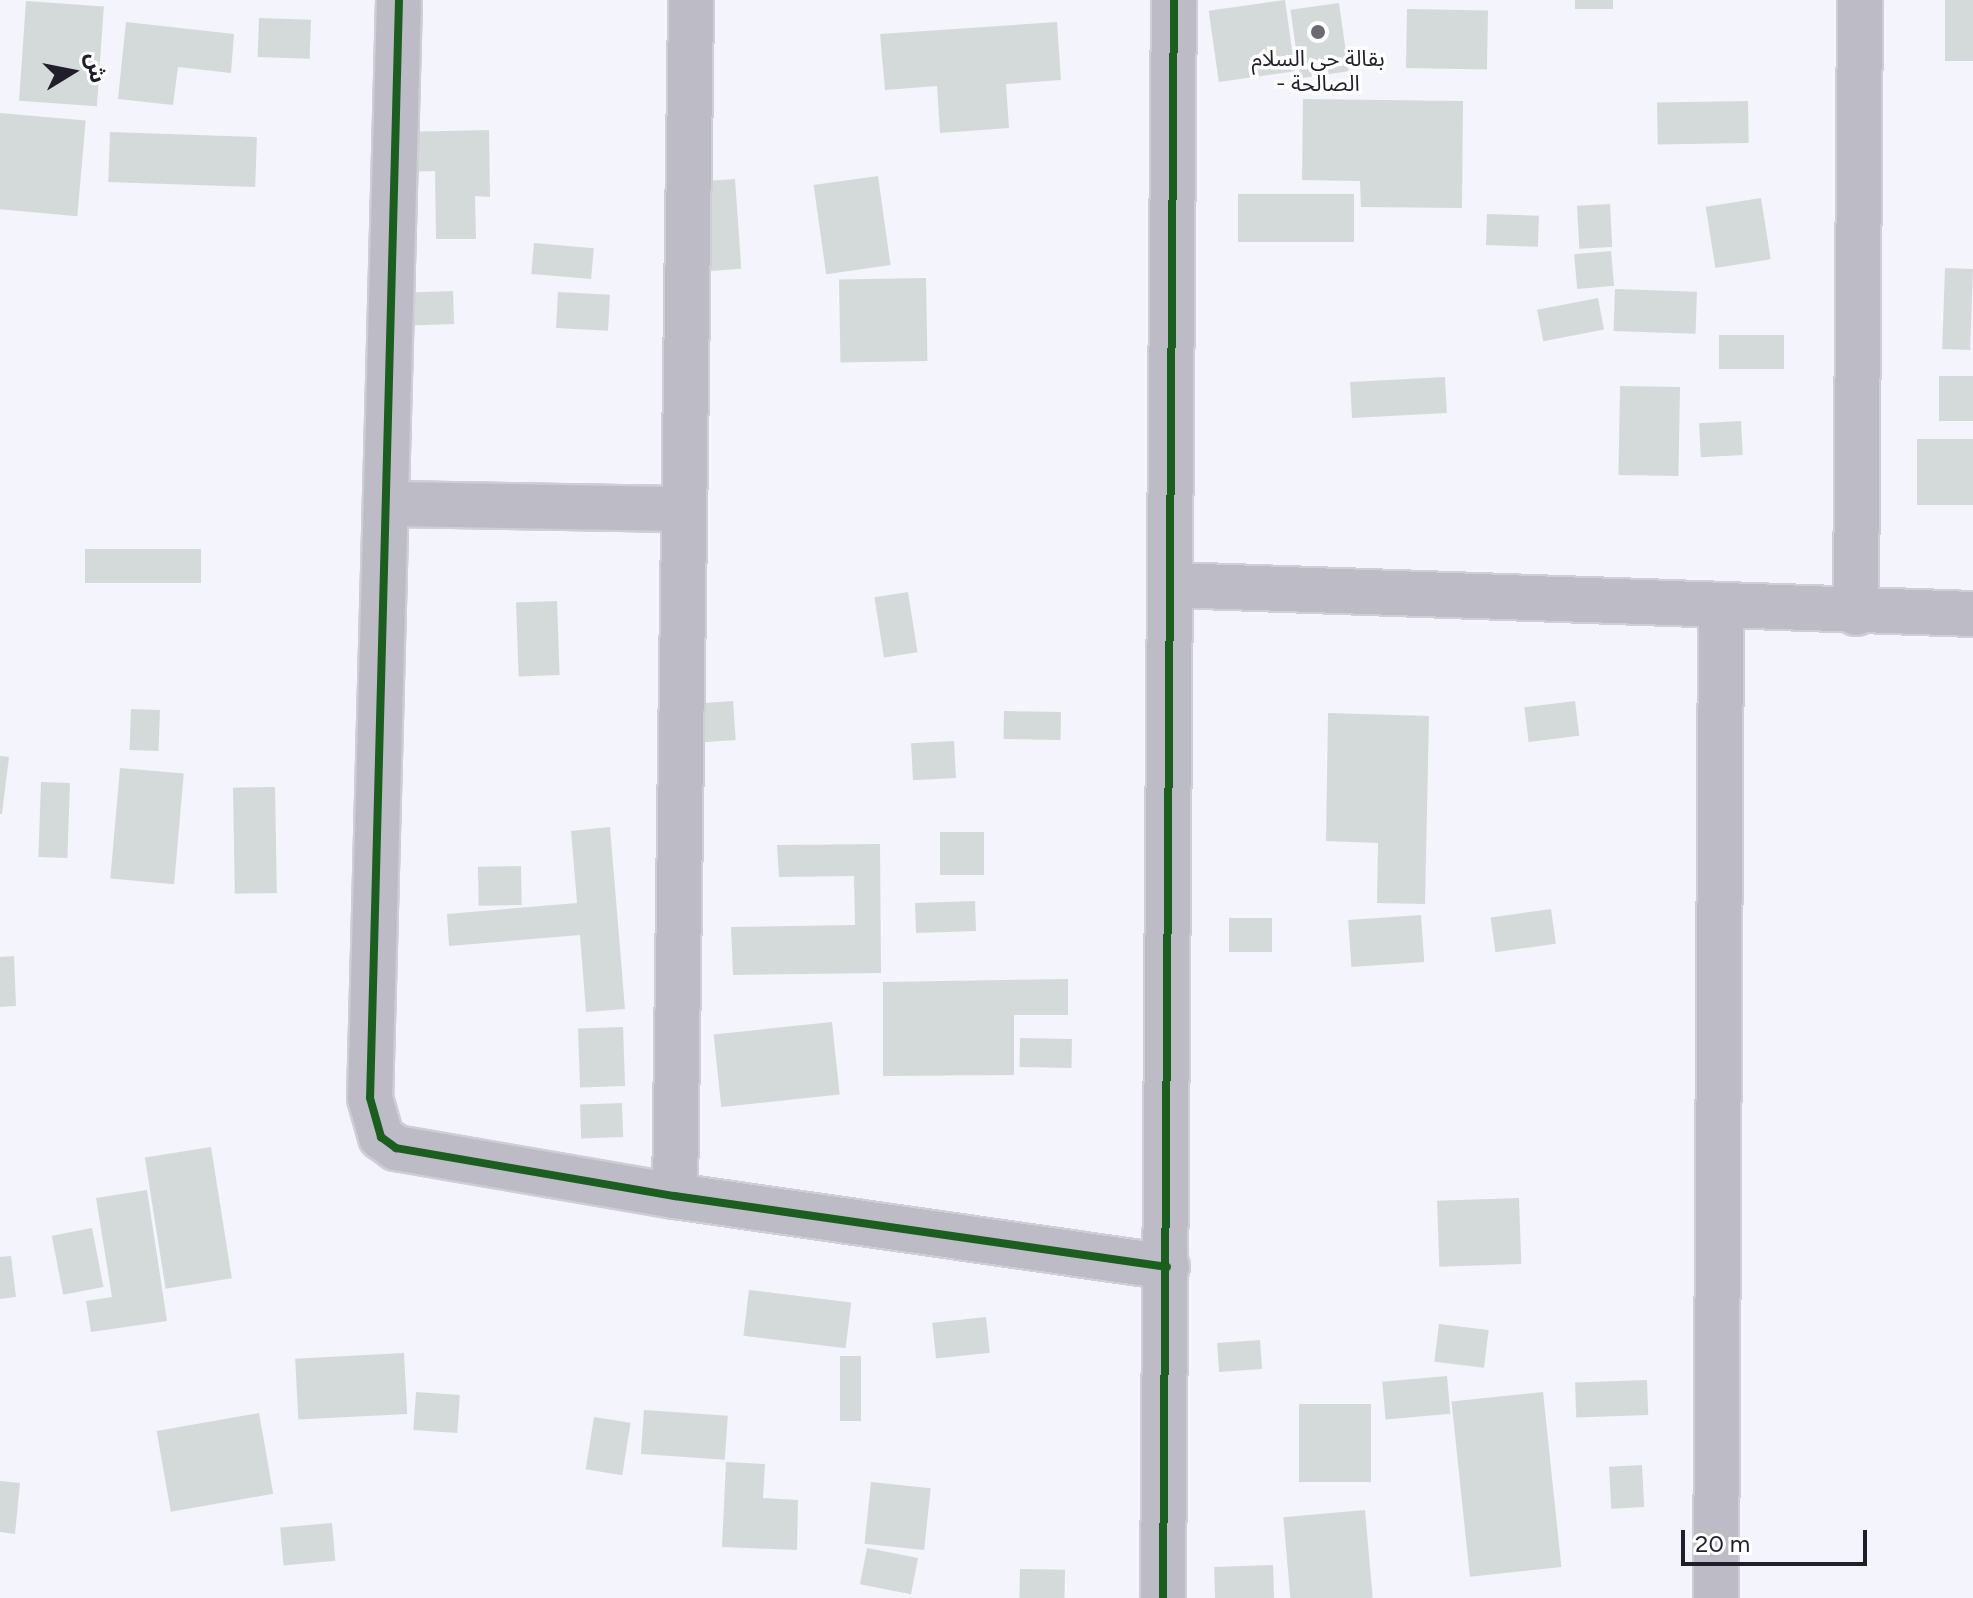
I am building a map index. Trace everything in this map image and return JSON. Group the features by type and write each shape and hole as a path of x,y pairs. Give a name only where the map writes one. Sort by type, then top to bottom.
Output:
{"street":[{"path":"399,0 373,1120 396,1148 675,1196 1167,1267"},
{"path":"675,1196 691,0"},
{"path":"1163,1598 1174,585 1174,0"},
{"path":"1856,613 1860,0"},
{"path":"389,504 683,509"},
{"path":"1174,585 1856,613 1973,614"},
{"path":"1716,1598 1721,608"}],"building":[{"path":"1285,0 1295,71 1219,82 1209,11"},
{"path":"1575,0 1613,0 1613,9 1575,9"},
{"path":"1945,0 1973,0 1973,61 1945,61"},
{"path":"26,1 104,6 97,106 19,101"},
{"path":"1339,3 1349,71 1300,78 1290,10"},
{"path":"1407,9 1488,10 1487,69 1406,68"},
{"path":"259,18 311,20 310,59 258,57"},
{"path":"126,22 234,34 231,73 178,67 173,105 118,99"},
{"path":"1057,22 1061,80 1006,84 1009,128 940,133 937,86 885,90 880,34"},
{"path":"1303,99 1463,101 1462,208 1361,207 1360,181 1302,180"},
{"path":"1748,101 1749,143 1658,145 1657,103"},
{"path":"0,113 86,120 77,216 0,209"},
{"path":"489,130 490,197 475,196 476,239 436,239 435,171 403,172 402,132"},
{"path":"110,132 257,137 255,187 108,182"},
{"path":"878,176 891,265 826,274 814,185"},
{"path":"735,179 741,269 700,272 694,182"},
{"path":"1238,194 1354,194 1354,242 1238,242"},
{"path":"1761,198 1771,259 1715,268 1706,207"},
{"path":"1610,204 1612,247 1579,249 1577,206"},
{"path":"1487,214 1539,216 1538,247 1486,245"},
{"path":"534,243 594,248 591,279 531,274"},
{"path":"1611,251 1614,286 1577,289 1574,254"},
{"path":"1945,268 1973,269 1970,350 1942,349"},
{"path":"926,278 927,361 840,363 839,280"},
{"path":"1615,289 1697,292 1695,334 1614,331"},
{"path":"453,291 454,324 409,326 408,293"},
{"path":"558,292 610,295 608,331 556,328"},
{"path":"1598,298 1604,329 1543,341 1537,310"},
{"path":"1719,335 1784,335 1784,369 1719,369"},
{"path":"1939,376 1973,376 1973,421 1939,421"},
{"path":"1445,377 1447,413 1352,418 1350,382"},
{"path":"1620,386 1680,387 1678,476 1618,475"},
{"path":"1741,421 1743,455 1701,457 1699,423"},
{"path":"1917,439 1973,439 1973,505 1917,505"},
{"path":"85,549 201,549 201,583 85,583"},
{"path":"908,592 918,652 884,658 874,597"},
{"path":"557,601 560,675 519,676 516,602"},
{"path":"733,701 736,740 689,743 686,704"},
{"path":"1575,701 1579,736 1529,742 1524,707"},
{"path":"131,709 160,710 159,751 130,750"},
{"path":"1004,711 1061,712 1061,740 1004,739"},
{"path":"1328,713 1429,716 1425,904 1377,903 1378,843 1326,841"},
{"path":"954,741 956,778 913,780 911,743"},
{"path":"0,756 9,757 2,814 0,814"},
{"path":"120,768 184,774 174,884 110,879"},
{"path":"41,782 70,783 67,858 38,857"},
{"path":"275,787 277,893 235,894 233,788"},
{"path":"610,827 625,1009 586,1012 580,935 449,946 447,914 577,903 571,831"},
{"path":"940,832 984,832 984,875 940,875"},
{"path":"880,844 881,973 733,975 731,927 855,925 854,876 779,877 777,845"},
{"path":"521,866 522,905 479,906 478,867"},
{"path":"975,901 976,931 916,933 915,903"},
{"path":"1551,909 1556,944 1495,952 1491,917"},
{"path":"1421,915 1424,962 1351,967 1348,920"},
{"path":"1229,918 1272,918 1272,952 1229,952"},
{"path":"14,956 16,1006 0,1007 0,957"},
{"path":"1068,979 1068,1015 1014,1015 1014,1075 883,1076 883,982"},
{"path":"832,1022 840,1095 721,1107 714,1034"},
{"path":"623,1027 625,1086 580,1088 578,1029"},
{"path":"1020,1038 1072,1039 1071,1068 1019,1067"},
{"path":"622,1103 623,1137 581,1138 580,1104"},
{"path":"211,1147 232,1278 166,1289 145,1157"},
{"path":"147,1190 167,1321 91,1332 86,1301 112,1297 96,1198"},
{"path":"1519,1198 1521,1264 1439,1267 1437,1201"},
{"path":"92,1228 103,1287 63,1295 52,1236"},
{"path":"11,1256 16,1297 0,1299 0,1257"},
{"path":"749,1290 851,1303 846,1348 743,1336"},
{"path":"986,1317 990,1353 936,1358 932,1323"},
{"path":"1439,1324 1489,1330 1484,1368 1434,1362"},
{"path":"1260,1340 1262,1369 1219,1372 1217,1343"},
{"path":"404,1353 407,1414 298,1420 295,1359"},
{"path":"840,1356 861,1356 861,1421 840,1421"},
{"path":"1447,1376 1450,1414 1386,1420 1382,1382"},
{"path":"1647,1380 1648,1415 1576,1417 1575,1383"},
{"path":"416,1392 460,1395 457,1433 413,1430"},
{"path":"1543,1392 1561,1567 1470,1577 1452,1402"},
{"path":"1299,1404 1371,1404 1371,1482 1299,1482"},
{"path":"644,1410 728,1416 725,1460 641,1454"},
{"path":"259,1413 273,1494 171,1512 157,1431"},
{"path":"594,1417 631,1423 622,1475 586,1469"},
{"path":"726,1462 765,1464 763,1498 798,1500 797,1550 722,1547"},
{"path":"1642,1465 1644,1507 1611,1509 1609,1467"},
{"path":"0,1481 20,1483 15,1534 0,1532"},
{"path":"871,1482 931,1488 924,1550 865,1544"},
{"path":"1365,1510 1373,1598 1290,1598 1283,1517"},
{"path":"332,1523 335,1561 284,1565 280,1528"},
{"path":"867,1548 918,1558 911,1594 860,1584"},
{"path":"1273,1565 1274,1598 1215,1598 1214,1567"},
{"path":"1020,1569 1065,1570 1065,1598 1019,1598"}],"cycle path":[{"path":"399,0 370,1098 381,1137 396,1148 675,1196 1167,1267"},
{"path":"1163,1598 1174,0"}],"place":[{"name":"بقالة حي السلام - الصالحة","path":"1318,32"}]}
